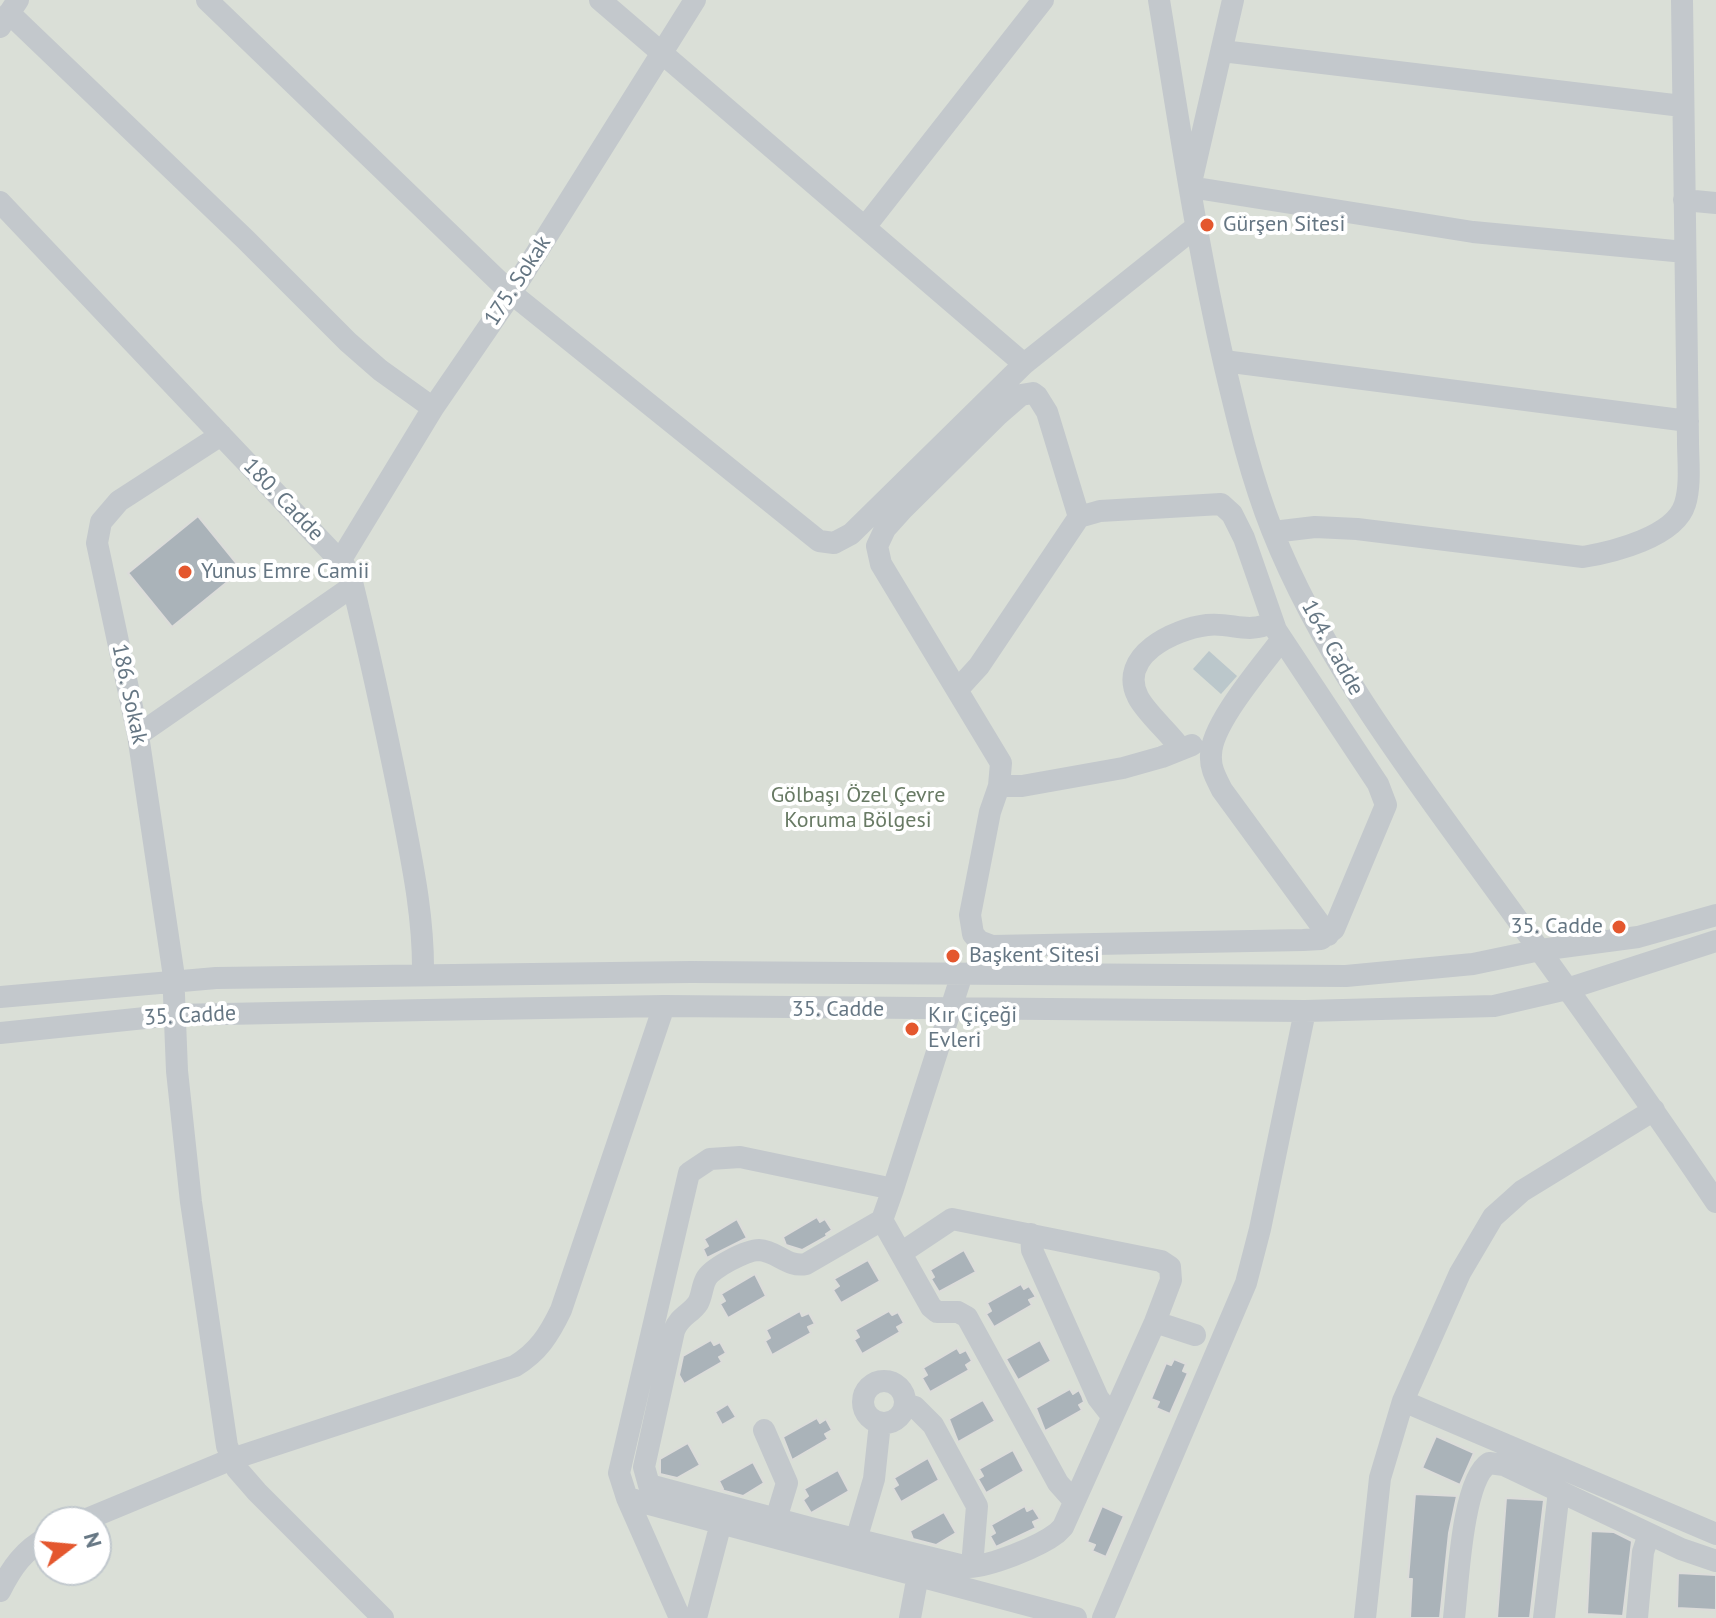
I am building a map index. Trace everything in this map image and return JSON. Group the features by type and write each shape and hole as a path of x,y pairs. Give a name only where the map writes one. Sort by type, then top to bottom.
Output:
{"street":[{"path":"207,0 511,293 819,541 829,543 851,534 1024,364 1197,226"},
{"path":"600,0 1024,364"},
{"name":"175. Sokak","path":"340,561 433,408 511,293 695,0"},
{"path":"865,227 1043,0"},
{"name":"164. Cadde","path":"1159,0 1197,226 1224,361 1255,484 1309,611 1376,725 1540,950 1716,1202"},
{"path":"1233,0 1190,187 1473,232 1685,252"},
{"path":"1273,532 1315,527 1357,529 1583,557 1617,552 1650,537 1673,521 1685,507 1688,421 1682,0"},
{"path":"9,13 348,342 380,370 433,408"},
{"path":"1222,51 1682,106"},
{"path":"1684,200 1716,203"},
{"name":"180. Cadde","path":"0,202 340,561 353,586 414,869 423,975"},
{"path":"1224,361 1688,421"},
{"path":"958,689 979,666 1079,517 1100,511 1221,504 1232,514 1244,538 1277,631 1378,784 1386,805 1339,921 1321,939 1303,940 986,945 973,934 970,915 990,812 999,786 1001,763 881,564 877,546 885,529 998,415 1021,395 1033,393 1047,412 1079,517"},
{"name":"186. Sokak","path":"221,435 119,501 101,522 97,543 138,735 173,981 177,1071 191,1202 222,1412 232,1459"},
{"path":"138,735 353,586"},
{"path":"1309,611 1277,631 1216,730 1211,764 1222,790 1328,935"},
{"path":"1181,749 1139,701 1132,679 1139,658 1175,635 1193,628 1218,625 1277,631"},
{"path":"999,786 1022,786 1123,768 1197,743 1213,742"},
{"name":"35. Cadde","path":"0,997 173,981 423,975 691,972 1346,976 1473,964 1540,950 1638,937 1716,915"},
{"name":"35. Cadde","path":"0,1033 174,1015 664,1006 952,1011 1305,1011 1494,1006 1567,989 1716,941"},
{"path":"901,1253 948,1219 1166,1263 1170,1267 1171,1280 1155,1322 1063,1527 1051,1537 1001,1559 972,1566 954,1565 660,1489 646,1480 644,1467 677,1322 698,1304 711,1271 760,1250 795,1265 806,1264 882,1220 962,974"},
{"path":"112,1509 232,1459 515,1366 538,1349 561,1310 664,1006"},
{"path":"1103,1618 1246,1283 1305,1011"},
{"path":"1365,1618 1380,1478 1403,1401 1460,1273 1493,1217 1522,1191 1654,1110"},
{"path":"680,1618 619,1473 689,1173 710,1159 740,1157 893,1189"},
{"path":"882,1220 931,1307 937,1312 958,1312 967,1317 1058,1483 1074,1501"},
{"path":"1031,1234 1032,1250 1044,1277 1098,1398 1112,1416"},
{"path":"1155,1322 1195,1335"},
{"path":"884,1381 893,1383 904,1395 905,1404 897,1419 880,1423 866,1413 863,1405 868,1388 884,1381"},
{"path":"1403,1401 1716,1534"},
{"path":"905,1404 915,1407 933,1425 977,1506 972,1566"},
{"path":"856,1540 874,1479 880,1423"},
{"path":"764,1430 787,1483 776,1519"},
{"path":"232,1459 257,1492 383,1618"},
{"path":"1454,1618 1466,1514 1475,1479 1482,1467 1496,1462 1681,1549 1716,1561"},
{"path":"1544,1618 1559,1491"},
{"path":"627,1498 1076,1618"},
{"path":"696,1618 721,1523"},
{"path":"1637,1618 1643,1552 1649,1534"},
{"path":"0,1591 6,1563 32,1545"},
{"path":"910,1618 918,1575"}],"green space":[{"name":"Gölbaşı Özel Çevre Koruma Bölgesi","path":"0,0 1716,0 1716,1618 0,1618"}],"shaded area":[{"path":"1209,651 1237,676 1221,694 1193,669"}],"building":[{"name":"Yunus Emre Camii","path":"198,516 242,570 172,627 128,573"},
{"path":"817,1217 820,1222 825,1219 832,1230 827,1236 802,1250 786,1245 783,1237"},
{"path":"737,1219 747,1238 707,1258 703,1249 708,1246 704,1239"},
{"path":"964,1250 976,1272 939,1292 931,1279 934,1277 930,1270"},
{"path":"868,1260 880,1281 841,1303 833,1290 839,1286 834,1279"},
{"path":"755,1274 766,1296 728,1318 720,1304 725,1301 721,1294"},
{"path":"1021,1284 1024,1289 1029,1286 1036,1297 1029,1300 1032,1305 994,1327 986,1314 991,1311 987,1303"},
{"path":"800,1311 802,1316 809,1313 815,1324 808,1327 811,1333 772,1355 765,1341 770,1338 766,1330"},
{"path":"889,1311 892,1315 898,1312 904,1323 897,1327 900,1332 862,1354 854,1340 859,1337 855,1330"},
{"path":"711,1340 714,1345 720,1342 726,1353 719,1357 722,1362 684,1384 679,1375 683,1356"},
{"path":"1040,1340 1051,1361 1018,1380 1006,1359"},
{"path":"957,1348 960,1353 966,1350 972,1361 966,1365 969,1370 930,1392 922,1378 927,1375 923,1368"},
{"path":"1174,1359 1186,1364 1183,1371 1188,1373 1170,1414 1156,1408 1159,1402 1151,1399 1166,1363 1171,1365"},
{"path":"1070,1389 1073,1394 1079,1390 1084,1402 1079,1405 1082,1410 1045,1431 1036,1408"},
{"path":"983,1400 995,1421 958,1442 949,1419"},
{"path":"728,1404 736,1417 722,1425 715,1412"},
{"path":"817,1418 820,1423 826,1419 832,1430 825,1434 828,1439 792,1460 783,1437"},
{"path":"1436,1436 1474,1453 1460,1485 1422,1468"},
{"path":"688,1443 700,1465 677,1478 660,1474 660,1459"},
{"path":"1013,1450 1024,1471 986,1493 978,1479 983,1476 979,1469"},
{"path":"928,1458 939,1480 901,1502 893,1488 898,1485 894,1478"},
{"path":"753,1462 764,1483 743,1496 721,1490 719,1481"},
{"path":"838,1470 849,1491 811,1513 803,1500 808,1496 804,1489"},
{"path":"1415,1494 1457,1496 1449,1533 1440,1618 1410,1618 1412,1579 1408,1579"},
{"path":"1506,1498 1544,1500 1530,1618 1497,1618"},
{"path":"1025,1506 1027,1511 1033,1508 1040,1519 1033,1522 1036,1528 996,1547 990,1536 995,1533 991,1525"},
{"path":"1102,1506 1124,1516 1106,1557 1092,1551 1095,1545 1087,1542"},
{"path":"944,1512 956,1533 936,1545 913,1539 910,1531"},
{"path":"1591,1531 1614,1532 1632,1541 1623,1616 1587,1614"},
{"path":"1678,1573 1716,1575 1716,1610 1677,1608"}],"place":[{"name":"Gürşen Sitesi","path":"1207,225"},
{"name":"Yunus Emre Camii","path":"185,572"},
{"name":"35. Cadde","path":"1619,927"},
{"name":"Başkent Sitesi","path":"953,956"},
{"name":"Kır Çiçeği Evleri","path":"912,1029"}]}
